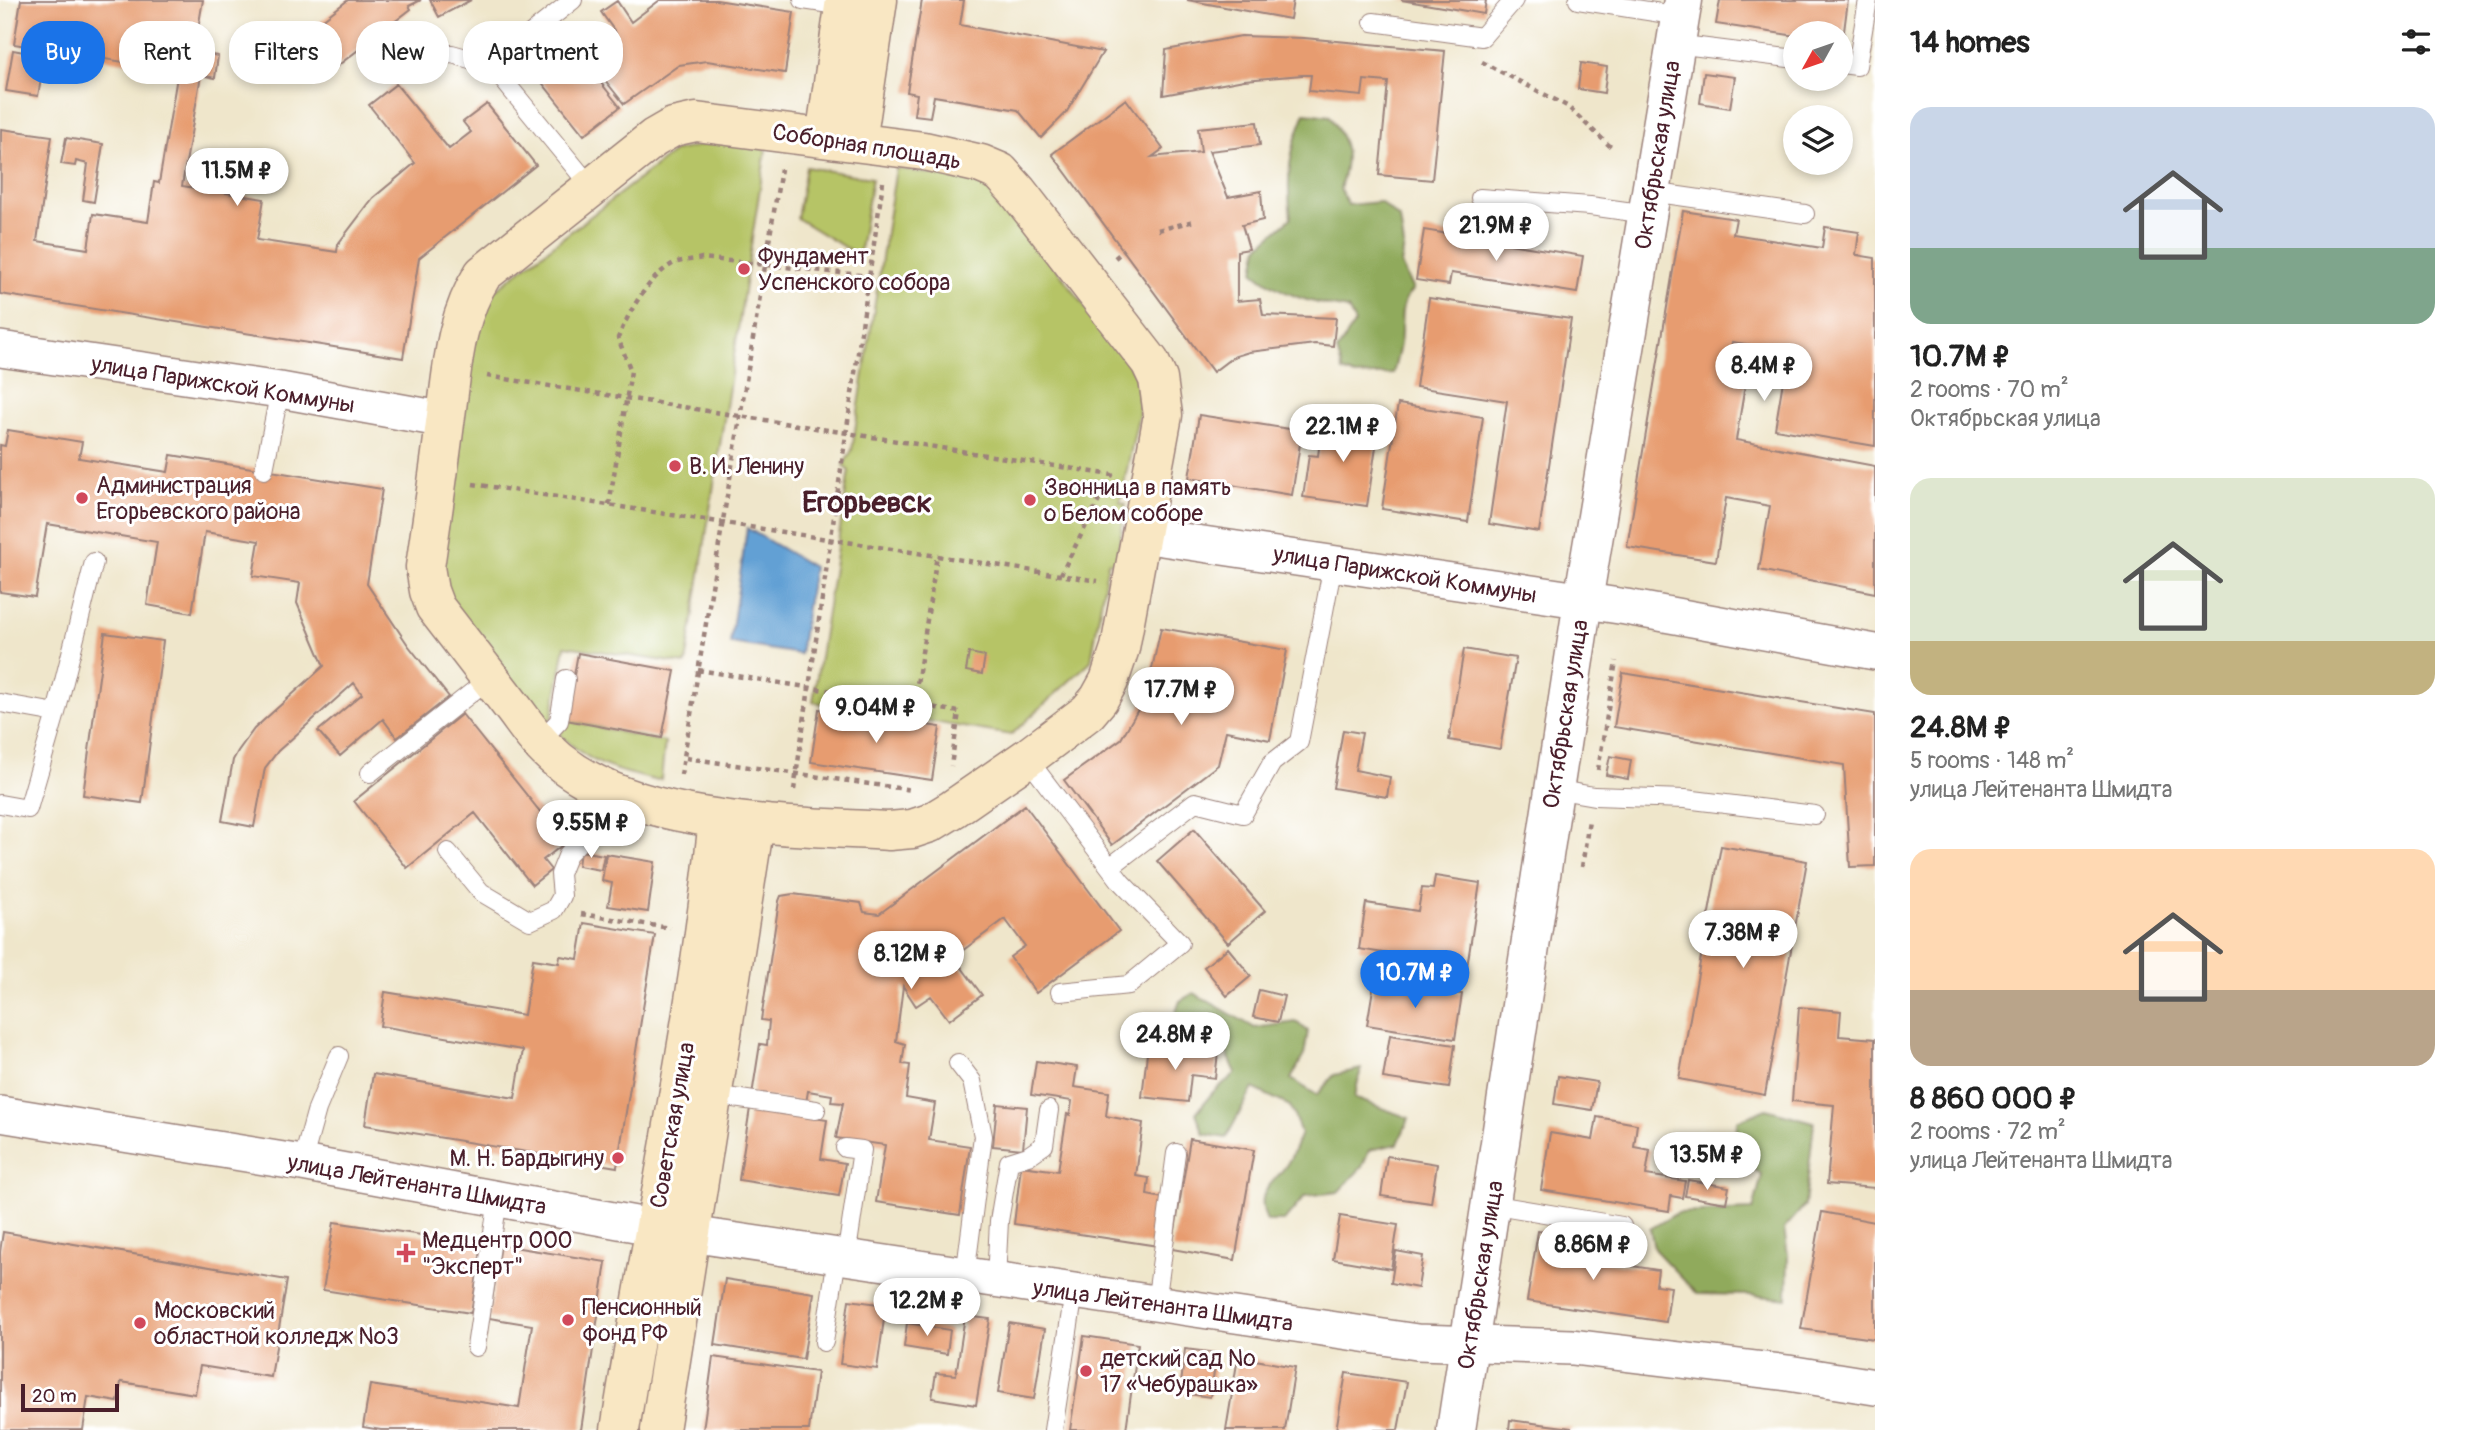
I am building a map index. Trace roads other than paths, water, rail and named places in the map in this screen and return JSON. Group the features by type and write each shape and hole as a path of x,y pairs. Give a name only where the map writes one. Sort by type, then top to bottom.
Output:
{"main road":[{"path":"841,140 855,2"},
{"name":"Соборная площадь","path":"696,122 841,140 924,151 981,164 1000,172 1150,362 1157,379 1163,415 1120,648 1109,681 1099,699 1088,712 1027,758 953,809 930,823 912,829 888,831 737,821 674,812 609,791 574,773 546,750 435,607 425,567 460,320 471,293 483,274 654,138 673,127 696,122"},
{"name":"Советская улица","path":"660,1430 713,1095 737,821"},
{"name":"Советская улица","path":"620,1430 675,1115 712,880 737,821"}],"street":[{"name":"Октябрьская улица","path":"1456,1430 1583,601 1679,20"},
{"name":"улица Парижской Коммуны","path":"0,349 281,390 446,420"},
{"name":"улица Парижской Коммуны","path":"1142,535 1583,601 1875,652"},
{"name":"улица Лейтенанта Шмидта","path":"0,1114 302,1163 690,1234 1156,1304 1417,1342 1572,1348 1788,1373 1875,1387"}],"lane":[{"path":"547,21 573,0"},
{"path":"803,0 855,2"},
{"path":"1373,22 1482,37 1514,0"},
{"path":"1578,0 1679,20 1783,55"},
{"path":"1853,66 1857,66 1868,0"},
{"path":"507,84 592,187"},
{"path":"1480,198 1590,206 1649,203 1805,214"},
{"path":"264,470 281,390"},
{"path":"0,804 28,809 56,713 94,562"},
{"path":"1110,867 1195,802 1243,814 1272,762 1299,742 1333,564"},
{"path":"370,773 490,678"},
{"path":"540,741 559,721 566,679"},
{"path":"0,703 56,713"},
{"path":"1027,758 1121,882 1181,943 1129,985 1060,992"},
{"path":"1554,789 1594,796 1685,799 1815,815"},
{"path":"448,852 481,892 530,921 554,910 562,896 560,874 568,854 595,826 609,791"},
{"path":"302,1163 317,1109 339,1056"},
{"path":"958,1063 972,1081 983,1136 981,1278"},
{"path":"713,1095 816,1110"},
{"path":"981,1278 999,1221 1009,1162 1028,1156 1044,1145 1049,1110"},
{"path":"824,1342 862,1150 845,1148"},
{"path":"1156,1304 1176,1153"},
{"path":"476,1347 498,1199"},
{"path":"1490,1204 1622,1226"},
{"path":"1053,1430 1074,1292"}],"water":[{"path":"747,528 813,567 800,654 730,643"}],"place":[{"name":"Фундамент Успенского собора","path":"744,269"},
{"name":"В. И. Ленину","path":"675,466"},
{"name":"Администрация Егорьевского района","path":"82,498"},
{"name":"Звонница в память о Белом соборе","path":"1030,500"},
{"name":"М. Н. Бардыгину","path":"618,1158"},
{"name":"Медцентр ООО \"Эксперт\"","path":"406,1253"},
{"name":"Пенсионный фонд РФ","path":"568,1320"},
{"name":"Московский областной колледж №3","path":"140,1323"},
{"name":"детский сад № 17 «Чебурашка»","path":"1086,1371"}],"district":[{"name":"Егорьевск","path":"867,502"}]}
